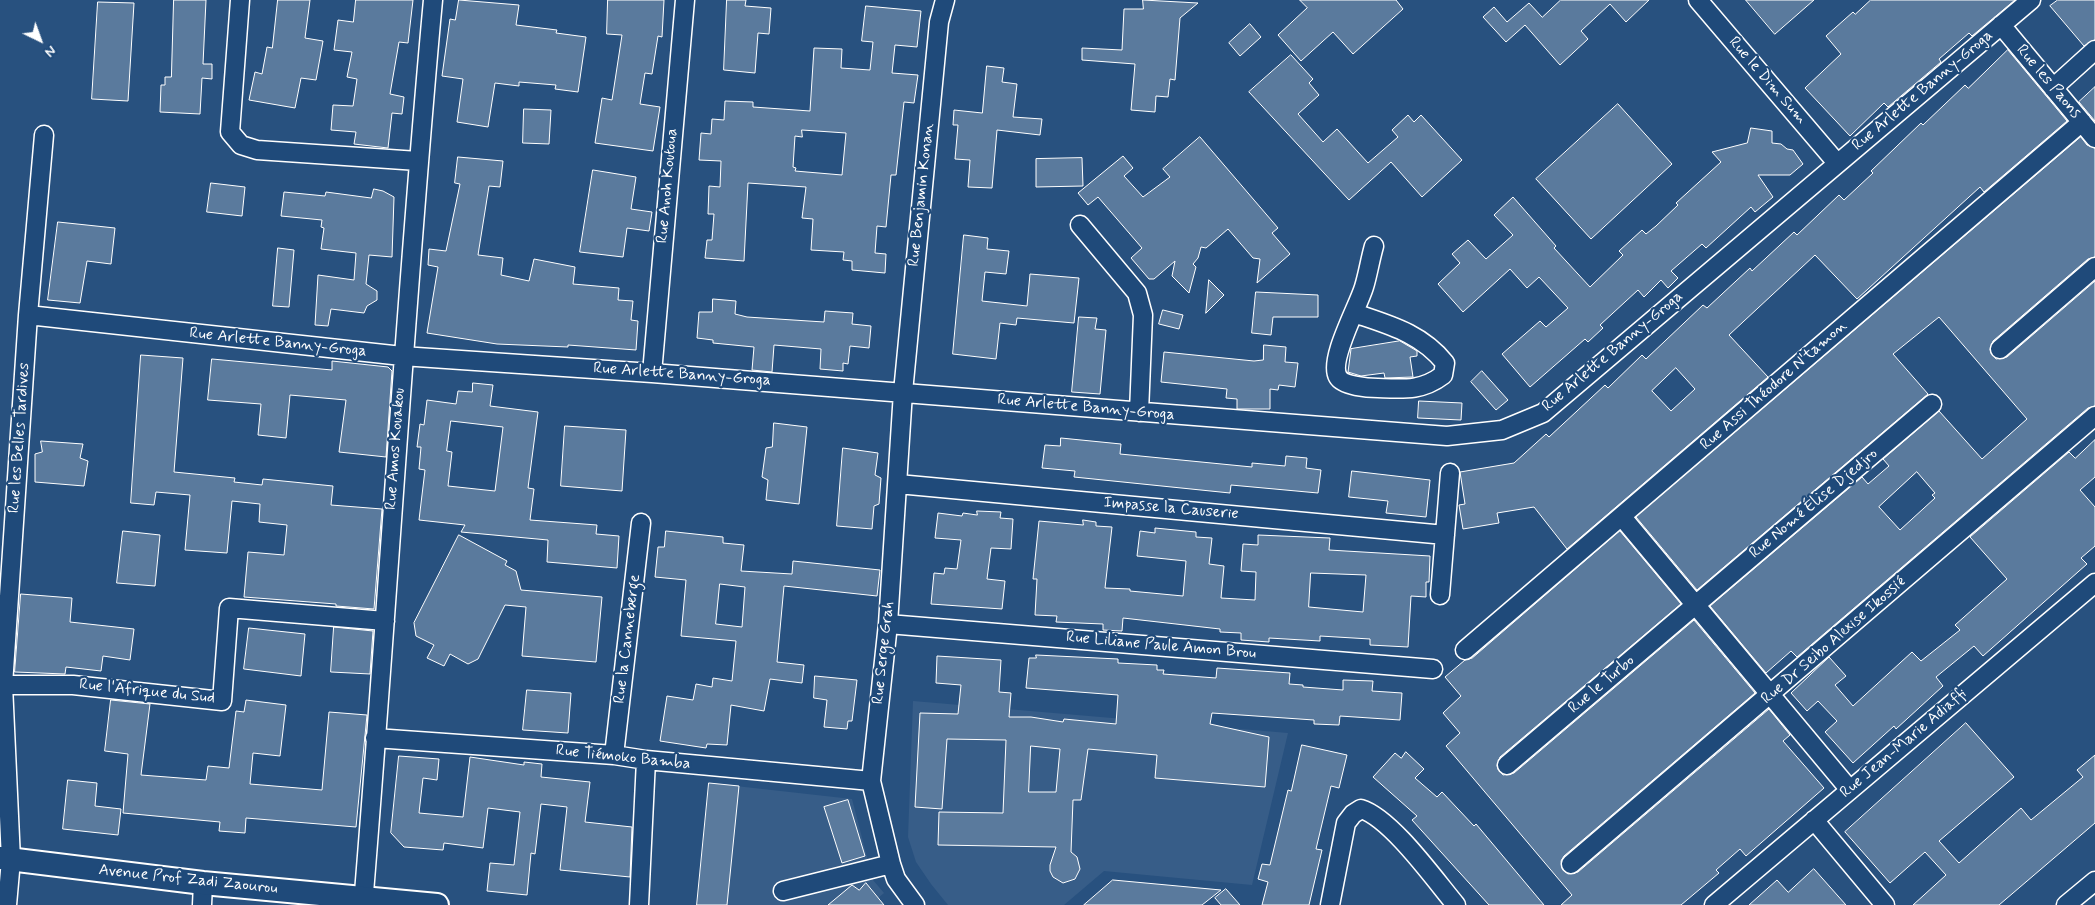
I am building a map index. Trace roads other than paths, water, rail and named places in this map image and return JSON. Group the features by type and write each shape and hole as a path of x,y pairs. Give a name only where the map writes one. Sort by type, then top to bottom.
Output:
{"main road":[{"name":"Avenue Prof Zadi Zaourou","path":"6,859 202,894 437,905"}],"street":[{"path":"240,0 230,132 241,145 257,150 418,161"},
{"name":"Rue Amos Kouakou","path":"364,901 402,356 433,0"},
{"name":"Rue Anoh Koutoua","path":"652,373 685,0"},
{"name":"Rue Benjamin Konan","path":"903,392 939,22 946,0"},
{"name":"Rue le Dim Sum","path":"1698,0 1837,163"},
{"path":"2001,25 2031,0"},
{"name":"Rue Arlette Banny-Groga","path":"28,315 402,356 903,392 1447,436 1502,430 1542,413 2001,25"},
{"name":"Rue les Paons","path":"2001,25 2095,138"},
{"path":"2053,88 2095,50"},
{"name":"Rue Assi Théodore N'tamon","path":"1465,650 2082,122"},
{"name":"Rue les Belles Tardives","path":"7,905 3,685 28,315 44,135"},
{"path":"1080,225 1136,293 1141,302 1143,315 1139,412"},
{"path":"1354,313 1419,338 1435,351 1445,363 1443,374 1430,385 1407,389 1373,388 1342,381 1337,376 1336,368 1340,347 1364,288 1374,246"},
{"path":"2000,349 2095,267"},
{"name":"Rue Serge Grah","path":"903,392 888,624 871,781 890,864 896,879 914,905"},
{"name":"Rue Nomé Élise Djedjro","path":"1696,605 1932,404"},
{"name":"Rue Dr Seibo Alexise Ikossié","path":"1571,864 2095,416"},
{"path":"1440,595 1450,473"},
{"name":"Impasse la Causerie","path":"898,484 1445,535"},
{"path":"1622,517 1772,694 1850,790"},
{"name":"Rue la Canneberge","path":"614,755 641,524"},
{"name":"Rue Jean-Marie Adiaffi","path":"1714,905 2095,583"},
{"name":"Rue le Turbo","path":"1507,766 1696,605"},
{"name":"Rue l'Afrique du Sud","path":"3,685 73,685 222,701 229,608 385,621"},
{"name":"Rue Liliane Paule Amon Brou","path":"888,624 1433,668"},
{"name":"Rue Tiémoko Bamba","path":"375,738 614,755 646,760 871,781"},
{"path":"639,905 646,760"},
{"path":"1330,905 1346,823 1353,814 1361,809 1372,813 1387,825 1456,905"},
{"path":"1814,820 1885,905"},
{"path":"783,892 890,864"},
{"path":"2066,905 2095,881"}]}
